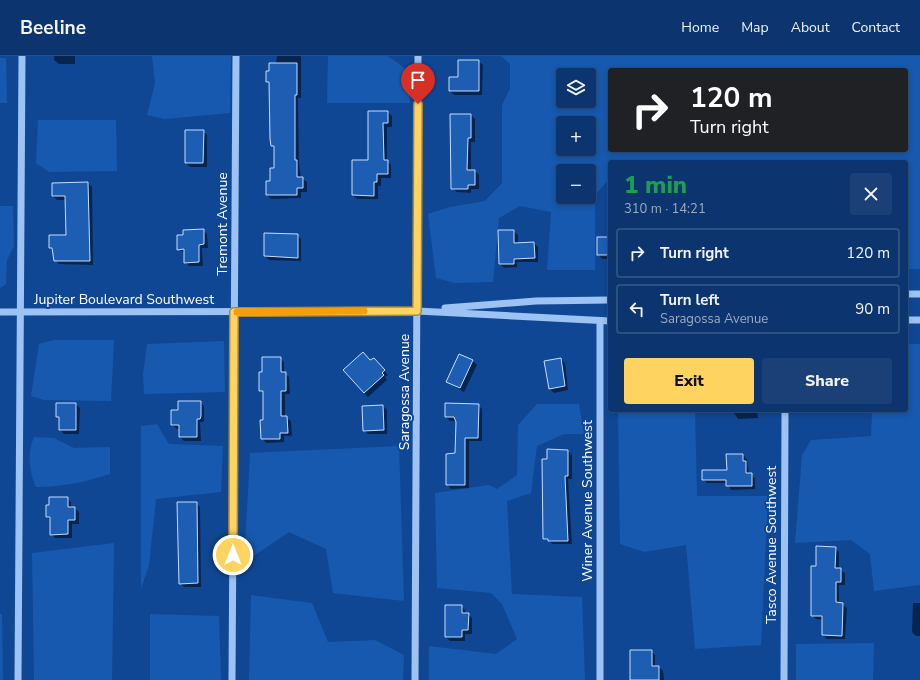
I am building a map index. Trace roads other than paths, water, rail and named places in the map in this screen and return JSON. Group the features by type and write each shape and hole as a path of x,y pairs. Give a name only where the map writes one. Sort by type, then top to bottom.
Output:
{"street":[{"path":"18,680 22,56"},
{"name":"Tremont Avenue","path":"232,680 236,56"},
{"name":"Saragossa Avenue","path":"415,680 418,56"},
{"path":"908,294 920,294"},
{"name":"Jupiter Boulevard Southwest","path":"417,311 536,301 608,300"},
{"name":"Jupiter Boulevard Southwest","path":"0,312 417,311 608,321"},
{"path":"908,320 920,320"},
{"name":"Winer Avenue Southwest","path":"600,321 600,680"},
{"name":"Tasco Avenue Southwest","path":"784,680 785,412"}]}
